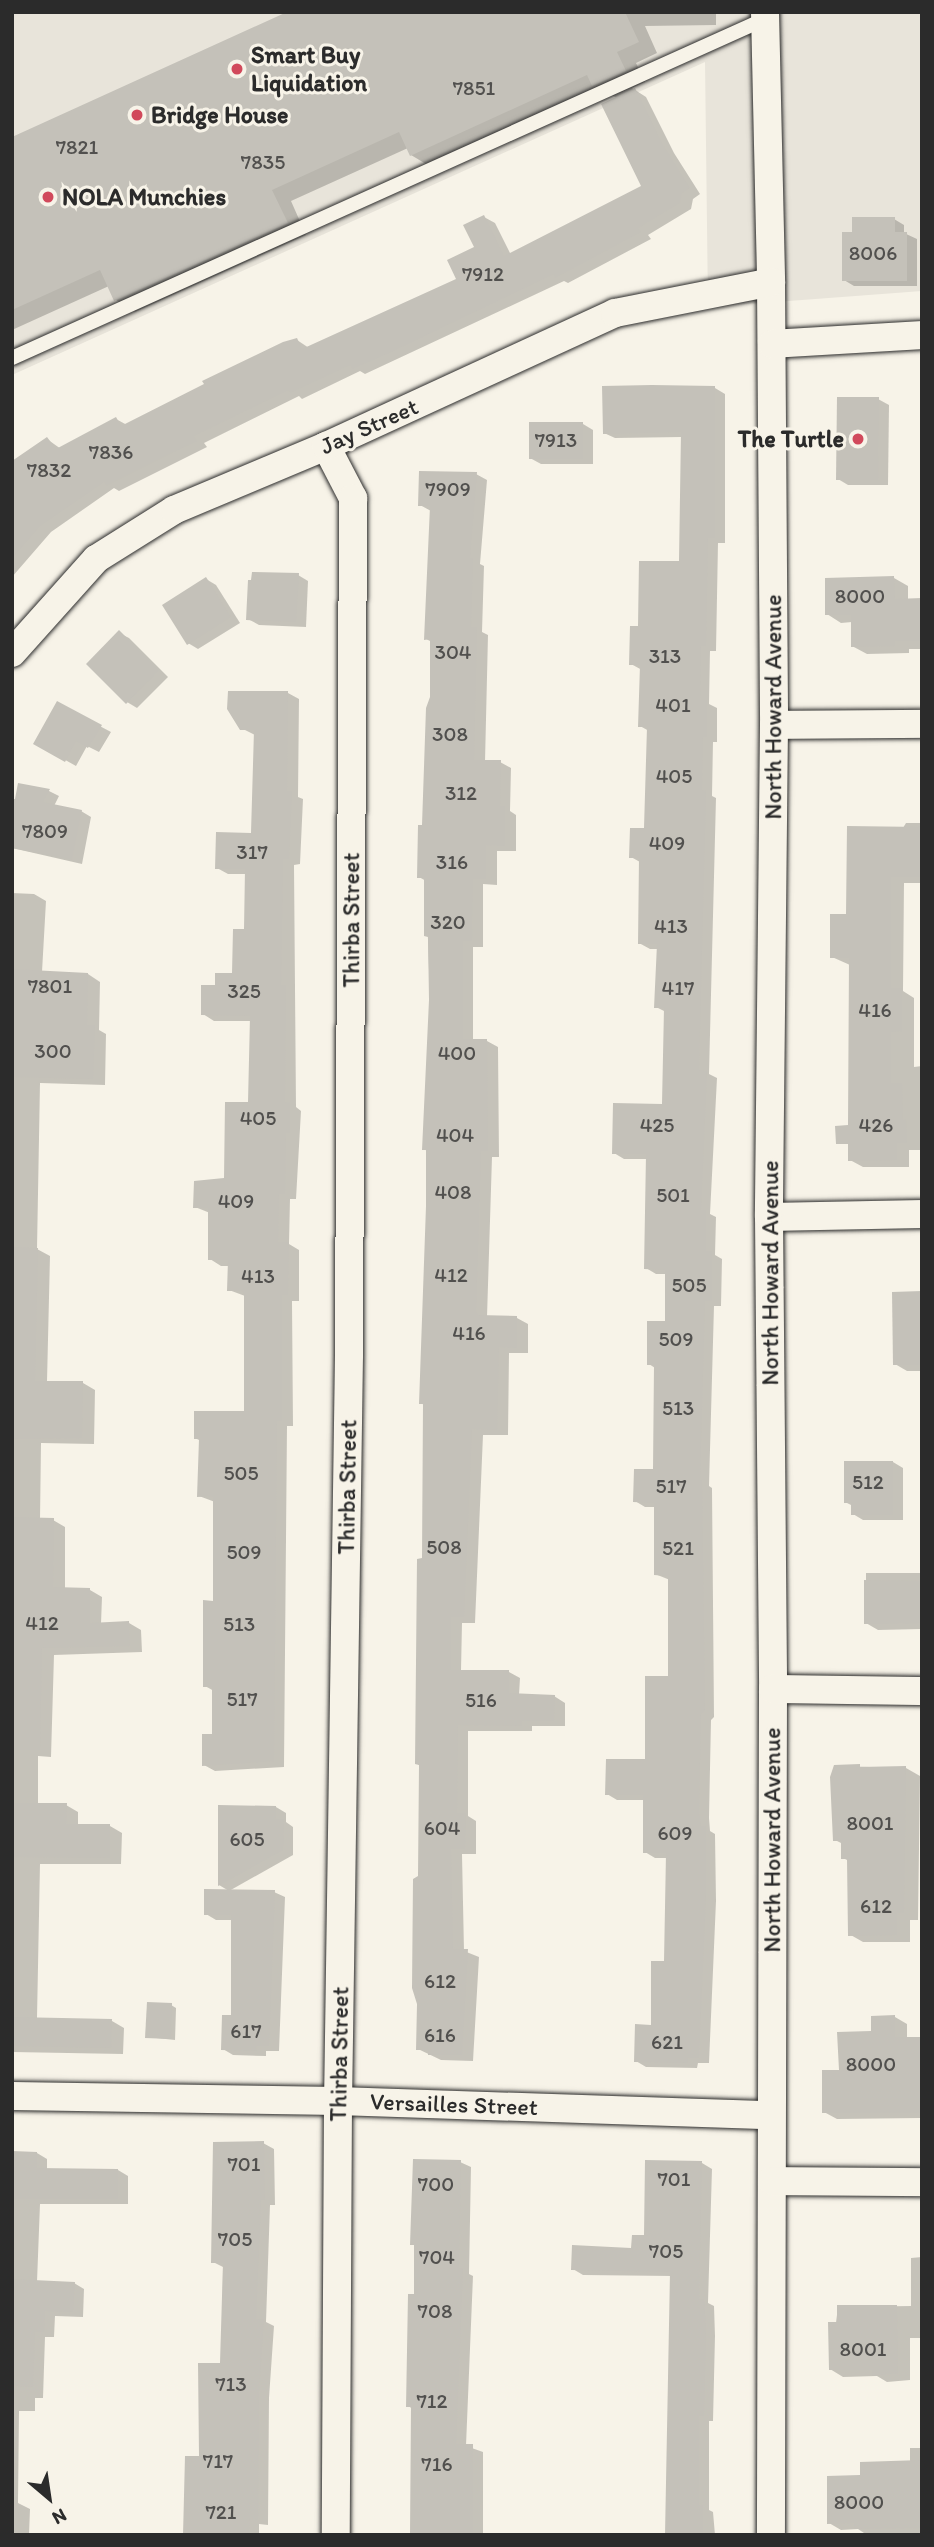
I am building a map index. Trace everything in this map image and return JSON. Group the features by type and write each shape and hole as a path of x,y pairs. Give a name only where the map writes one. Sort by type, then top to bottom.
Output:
{"street":[{"name":"North Howard Avenue","path":"765,16 772,344 774,725 769,1217 774,1689 770,2115 771,2535"},
{"name":"Jay Street","path":"12,653 96,559 174,510 326,446 615,313 771,282"},
{"path":"772,344 922,335"},
{"name":"Thirba Street","path":"326,446 353,498 349,1342 338,2101 336,2535"},
{"path":"774,725 922,724"},
{"path":"769,1217 922,1214"},
{"path":"774,1689 922,1691"},
{"name":"Versailles Street","path":"12,2096 338,2101 770,2115"},
{"path":"772,2182 922,2182"}],"lane":[{"path":"12,358 765,16"}],"shaded area":[{"path":"12,12 922,12 922,291 708,307 705,62 12,375"}],"building":[{"path":"287,12 625,12 639,42 617,52 626,71 592,86 587,75 410,156 399,132 272,190 288,223 114,301 100,270 12,310 12,137"},
{"path":"635,88 663,145 690,188 682,193 680,203 638,228 641,232 555,278 554,274 352,369 350,365 290,393 288,390 194,436 197,441 106,486 104,482 40,526 12,558 12,461 47,437 56,449 116,417 121,426 204,384 202,381 283,342 297,338 302,349 456,279 447,260 474,247 463,225 484,215 504,256 641,186 601,104"},
{"path":"852,217 895,217 895,232 907,232 907,281 842,281 842,232 852,232"},
{"path":"602,386 715,386 715,538 708,538 706,646 701,646 700,700 707,700 707,737 703,737 702,790 706,791 699,1070 707,1071 701,1210 706,1210 706,1251 712,1251 712,1301 705,1301 700,1480 705,1711 701,1714 699,1811 701,1826 706,1826 706,1894 699,2058 688,2058 688,2063 634,2062 635,2024 651,2025 651,1961 664,1961 666,1853 643,1853 643,1795 605,1795 606,1759 645,1759 645,1676 668,1676 668,1576 654,1575 654,1503 633,1502 634,1469 653,1469 654,1365 647,1365 647,1321 665,1321 665,1270 644,1269 646,1154 612,1154 613,1103 662,1104 664,1008 654,1008 657,944 638,944 639,858 629,858 630,828 644,828 647,727 638,727 640,665 629,665 630,626 638,626 639,561 679,561 681,432 603,434"},
{"name":"The Turtle","path":"837,397 879,397 878,480 836,480"},
{"path":"529,422 583,422 583,459 529,459"},
{"path":"419,471 477,472 470,558 473,558 471,627 477,627 474,760 501,760 500,806 505,806 505,846 486,845 486,879 473,879 472,941 463,941 463,1039 487,1039 488,1151 481,1151 476,1310 478,1315 517,1316 517,1348 499,1347 497,1430 472,1429 464,1617 451,1617 451,1670 509,1670 509,1693 555,1695 554,1721 522,1721 522,1726 458,1725 457,1813 466,1813 465,1849 451,1849 453,1949 468,1949 462,2055 428,2055 428,2050 416,2050 417,2004 412,1988 413,1879 418,1876 419,1765 415,1764 417,1559 422,1558 423,1404 419,1404 426,1150 422,1150 429,1000 428,937 424,936 424,878 417,878 418,825 422,825 426,708 430,697 430,639 424,640 430,506 418,506"},
{"path":"252,572 299,573 296,622 246,620 248,580 251,580"},
{"path":"894,576 895,599 922,598 922,641 895,641 895,646 851,647 851,615 825,615 825,578"},
{"path":"206,577 231,617 187,645 162,605"},
{"path":"119,630 159,670 126,704 86,664"},
{"path":"228,691 288,691 287,791 292,791 289,859 283,859 281,985 286,985 285,1102 290,1103 290,1133 286,1133 285,1194 279,1194 278,1242 289,1242 288,1295 282,1295 282,1421 277,1421 274,1761 202,1766 202,1734 212,1734 212,1687 203,1687 203,1600 213,1601 213,1496 197,1497 199,1439 194,1439 194,1411 244,1411 244,1295 242,1291 227,1291 228,1260 208,1260 208,1208 193,1208 194,1181 224,1178 225,1102 248,1102 250,1016 201,1015 201,985 215,985 215,973 232,973 233,929 244,929 245,869 215,869 216,832 251,833 254,730 240,730 227,709"},
{"path":"57,701 102,725 88,748 76,741 65,762 33,744"},
{"path":"18,783 50,789 43,802 82,810 72,860 12,848 12,799 15,799"},
{"path":"847,826 922,827 922,877 891,877 891,988 902,988 902,1031 891,1032 891,1083 902,1083 907,1143 897,1143 897,1160 848,1161 848,1144 836,1144 835,1126 848,1125 849,958 830,958 830,914 846,914"},
{"path":"12,969 88,973 87,1025 95,1025 93,1079 12,1077"},
{"path":"12,1247 38,1248 35,1381 83,1381 82,1438 12,1439"},
{"path":"922,1291 922,1365 893,1365 892,1292"},
{"path":"844,1461 893,1461 893,1515 851,1515 851,1503 844,1503"},
{"path":"12,1517 54,1518 53,1587 90,1588 90,1623 129,1621 130,1646 42,1648 40,1750 12,1750"},
{"path":"864,1580 922,1581 921,1623 864,1624"},
{"path":"860,1764 860,1767 906,1766 904,1913 897,1913 897,1935 848,1936 847,1859 841,1859 841,1841 833,1841 830,1777 834,1765"},
{"path":"12,1803 67,1803 66,1824 110,1824 110,1858 12,1857"},
{"path":"218,1805 276,1806 276,1819 284,1819 283,1850 218,1886"},
{"path":"204,1889 275,1890 269,2046 256,2046 257,2051 221,2050 222,2015 231,2015 231,1915 204,1915"},
{"path":"147,2002 172,2003 171,2039 145,2038"},
{"path":"895,2015 895,2037 922,2037 922,2113 822,2113 822,2070 839,2070 837,2032 871,2031 871,2016"},
{"path":"12,2017 112,2019 111,2048 12,2046"},
{"path":"264,2141 265,2200 261,2200 256,2319 264,2319 259,2392 258,2520 250,2519 249,2535 183,2535 185,2456 199,2456 198,2363 220,2363 223,2263 211,2263 213,2142"},
{"path":"12,2151 37,2152 37,2168 118,2169 118,2199 12,2199"},
{"path":"413,2159 461,2160 459,2268 463,2268 456,2444 473,2444 473,2535 410,2535 411,2407 406,2407 408,2294 414,2294 414,2245 410,2245"},
{"path":"645,2160 702,2161 699,2299 704,2299 706,2330 704,2416 699,2416 699,2505 703,2505 703,2535 665,2535 670,2272 571,2270 572,2245 631,2248 632,2235 644,2235"},
{"path":"12,2279 75,2282 73,2312 45,2311 44,2332 35,2332 33,2387 12,2386"},
{"path":"837,2305 897,2305 898,2373 872,2376 872,2370 829,2370 828,2322 837,2322"},
{"path":"922,2460 922,2528 854,2529 854,2523 827,2524 827,2476 860,2475 860,2462"}],"place":[{"name":"Smart Buy Liquidation","path":"237,69"},
{"name":"Bridge House","path":"137,115"},
{"name":"NOLA Munchies","path":"48,197"},
{"name":"The Turtle","path":"858,439"}]}
